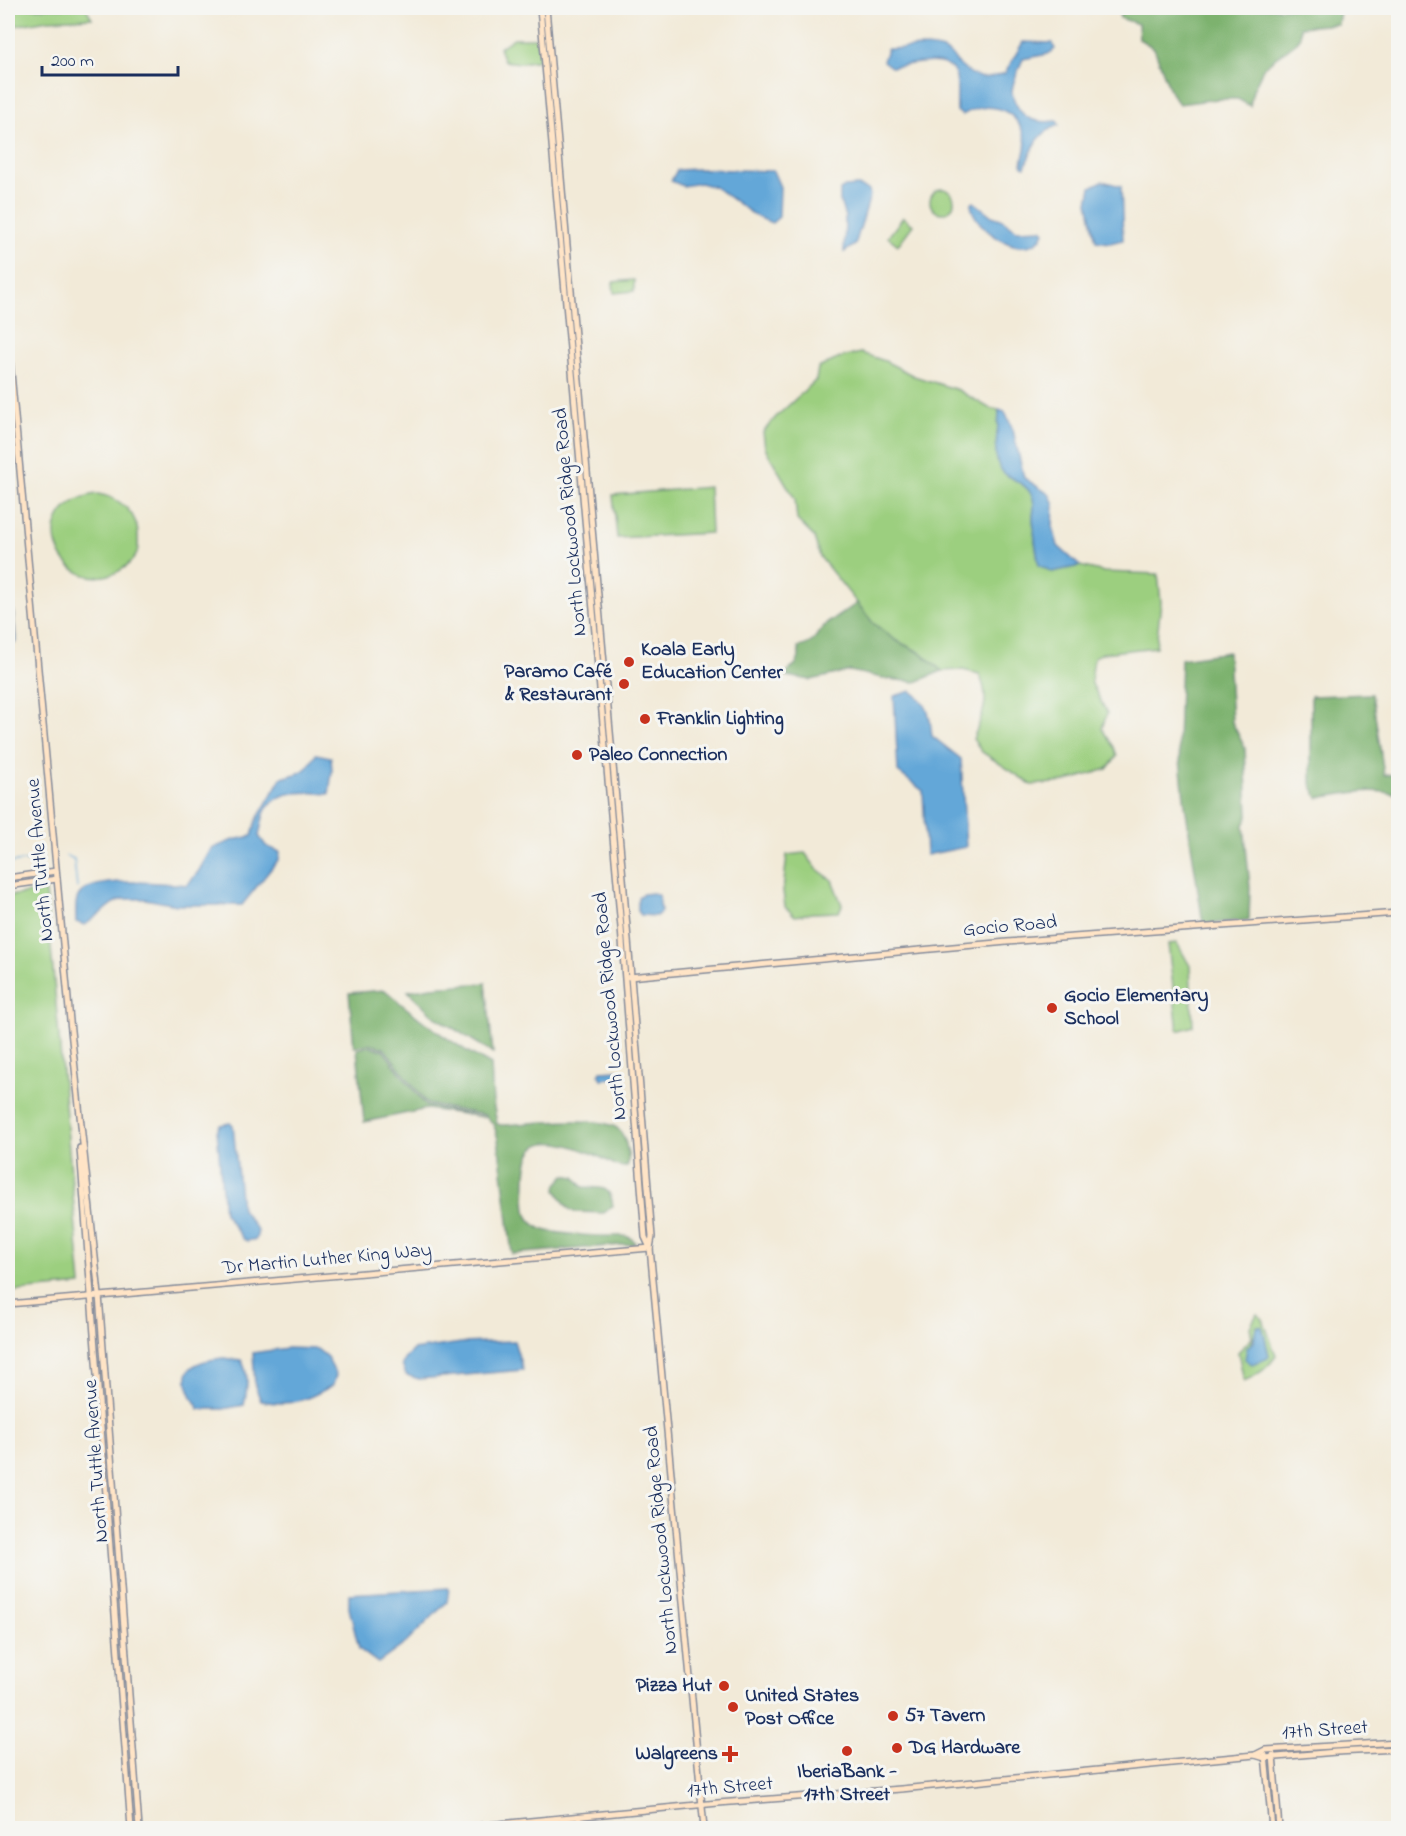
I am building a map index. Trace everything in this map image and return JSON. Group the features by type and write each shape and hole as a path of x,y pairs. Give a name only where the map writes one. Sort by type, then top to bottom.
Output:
{"main road":[{"name":"North Lockwood Ridge Road","path":"540,8 704,1828"},
{"name":"North Lockwood Ridge Road","path":"546,8 618,879 626,914 628,977"},
{"name":"North Tuttle Avenue","path":"8,339 77,1093 99,1295 140,1828"},
{"path":"8,878 56,871"},
{"path":"8,886 57,879"},
{"name":"Gocio Road","path":"628,977 989,944 1398,913"},
{"name":"North Tuttle Avenue","path":"77,1093 84,1220 132,1828"},
{"name":"Dr Martin Luther King Way","path":"8,1304 650,1248"},
{"name":"17th Street","path":"458,1828 1255,1755 1272,1749 1398,1742"},
{"path":"1272,1749 1280,1828"},
{"name":"17th Street","path":"1255,1755 1265,1758 1398,1749"},
{"path":"1265,1750 1272,1828"}],"green space":[{"path":"8,8 86,8 92,18 48,20 8,27"},
{"path":"1118,8 1349,8 1350,10 1340,11 1338,24 1300,27 1298,41 1264,67 1253,90 1250,106 1238,99 1179,104 1171,93 1154,48 1139,39 1138,24 1120,18"},
{"path":"514,38 536,38 540,60 520,63 504,61 499,48"},
{"path":"942,189 951,192 954,201 951,210 942,213 933,210 930,201 933,192"},
{"path":"903,217 913,225 898,245 888,237"},
{"path":"634,280 634,291 614,293 613,282"},
{"path":"861,353 885,361 914,376 958,390 989,408 999,410 996,446 998,463 1008,476 1025,487 1032,496 1039,565 1052,572 1080,566 1104,572 1158,574 1161,602 1156,647 1103,653 1094,657 1091,682 1107,713 1102,729 1117,756 1107,769 1064,782 1032,785 982,752 973,739 985,699 985,691 979,674 963,670 942,671 921,653 895,640 873,623 820,557 814,537 797,520 795,499 765,448 763,432 816,380 818,368 842,357"},
{"path":"709,487 711,533 617,538 613,495"},
{"path":"98,494 114,499 127,508 135,521 138,544 137,553 129,564 120,571 99,577 89,576 70,566 62,557 55,534 60,515 67,507 86,496"},
{"path":"857,603 873,623 895,640 921,653 942,671 916,682 887,679 850,671 811,680 785,676 798,661 798,647 812,642 824,626"},
{"path":"1228,652 1232,722 1245,748 1248,816 1244,825 1250,888 1249,920 1203,924 1178,741 1181,659"},
{"path":"1372,694 1384,775 1398,775 1398,795 1369,791 1318,798 1311,784 1311,696"},
{"path":"605,721 613,781 620,871 618,874"},
{"path":"805,853 817,869 832,880 842,905 839,912 795,916 785,907 783,891 787,855"},
{"path":"46,891 81,1285 8,1292 8,896"},
{"path":"1177,943 1190,966 1193,1026 1178,1031 1168,944"},
{"path":"486,983 493,1053 435,1017 408,991 431,987"},
{"path":"385,990 436,1030 491,1065 497,1124 578,1121 607,1124 619,1130 628,1151 627,1167 617,1166 564,1144 544,1143 537,1147 531,1153 527,1166 526,1213 529,1219 541,1229 574,1234 623,1236 632,1239 634,1244 512,1254 498,1139 494,1125 485,1115 427,1104 384,1048 369,1044 354,1047 349,993"},
{"path":"369,1046 383,1050 426,1106 484,1117 427,1109 364,1122 357,1049"},
{"path":"565,1175 575,1177 583,1187 607,1190 613,1206 604,1213 574,1212 568,1208 556,1190 557,1184"},
{"path":"1257,1314 1263,1319 1276,1356 1262,1371 1244,1381 1238,1352 1252,1338 1250,1327","holes":["1257,1326 1262,1327 1269,1356 1257,1363 1251,1345"]}],"water":[{"path":"1023,42 1052,43 1055,49 1048,54 1023,59 1013,87 1014,99 1028,118 1044,122 1057,121 1059,125 1045,132 1034,147 1025,167 1022,166 1025,138 1021,127 1008,113 991,108 972,110 962,115 957,111 957,81 952,69 946,65 928,62 891,67 883,61 887,49 935,48 949,53 969,73 985,78 1005,73"},
{"path":"677,170 773,171 780,187 779,217 772,223 757,217 715,187 700,183 683,186 671,181"},
{"path":"1102,181 1121,186 1123,240 1110,243 1096,241 1088,202 1091,187"},
{"path":"858,186 869,190 870,196 855,245 844,252 845,217 840,201 840,190 845,187"},
{"path":"974,202 992,216 1017,230 1041,229 1044,232 1037,242 1027,246 1003,241 981,224 974,213 971,203"},
{"path":"999,410 1005,412 1013,430 1024,478 1049,494 1054,504 1053,527 1058,546 1080,566 1052,572 1039,565 1032,496 1025,487 1002,471 998,463 996,446"},
{"path":"8,559 16,641 12,645 8,644"},
{"path":"911,691 928,710 932,736 961,759 966,847 926,855 923,791 898,772 894,696"},
{"path":"316,754 331,757 329,794 304,792 287,794 267,808 259,836 266,846 280,852 279,859 242,905 177,905 145,899 124,899 117,901 85,925 76,922 77,899 83,891 95,886 127,882 187,885 198,872 211,849 233,840 252,836 256,821 281,778 302,771"},
{"path":"653,893 659,896 661,912 656,916 641,915 638,911 638,897"},
{"path":"618,1070 622,1072 621,1077 602,1079 599,1075 601,1071"},
{"path":"230,1123 233,1125 241,1208 258,1231 256,1239 247,1241 243,1239 224,1213 217,1131 220,1125"},
{"path":"1258,1326 1262,1327 1269,1356 1252,1364 1245,1359 1247,1348 1254,1342"},
{"path":"514,1341 523,1370 419,1379 406,1375 402,1365 413,1350 461,1343"},
{"path":"287,1348 317,1349 327,1357 336,1375 333,1385 315,1395 291,1403 261,1401 255,1386 253,1353"},
{"path":"223,1358 241,1360 244,1365 247,1382 244,1405 223,1409 199,1409 188,1388 188,1373 199,1363"},
{"path":"449,1588 447,1602 406,1643 378,1663 359,1649 349,1608 349,1594"}],"waterway":[{"path":"66,856 74,859 77,888"},
{"path":"8,863 43,859"}],"place":[{"name":"Koala Early Education Center","path":"629,662"},
{"name":"Paramo Café & Restaurant","path":"624,684"},
{"name":"Franklin Lighting","path":"645,719"},
{"name":"Paleo Connection","path":"577,755"},
{"name":"Gocio Elementary School","path":"1052,1008"},
{"name":"Pizza Hut","path":"724,1686"},
{"name":"United States Post Office","path":"733,1707"},
{"name":"57 Tavern","path":"893,1716"},
{"name":"DG Hardware","path":"897,1748"},
{"name":"IberiaBank - 17th Street","path":"847,1751"},
{"name":"Walgreens","path":"730,1754"}]}
